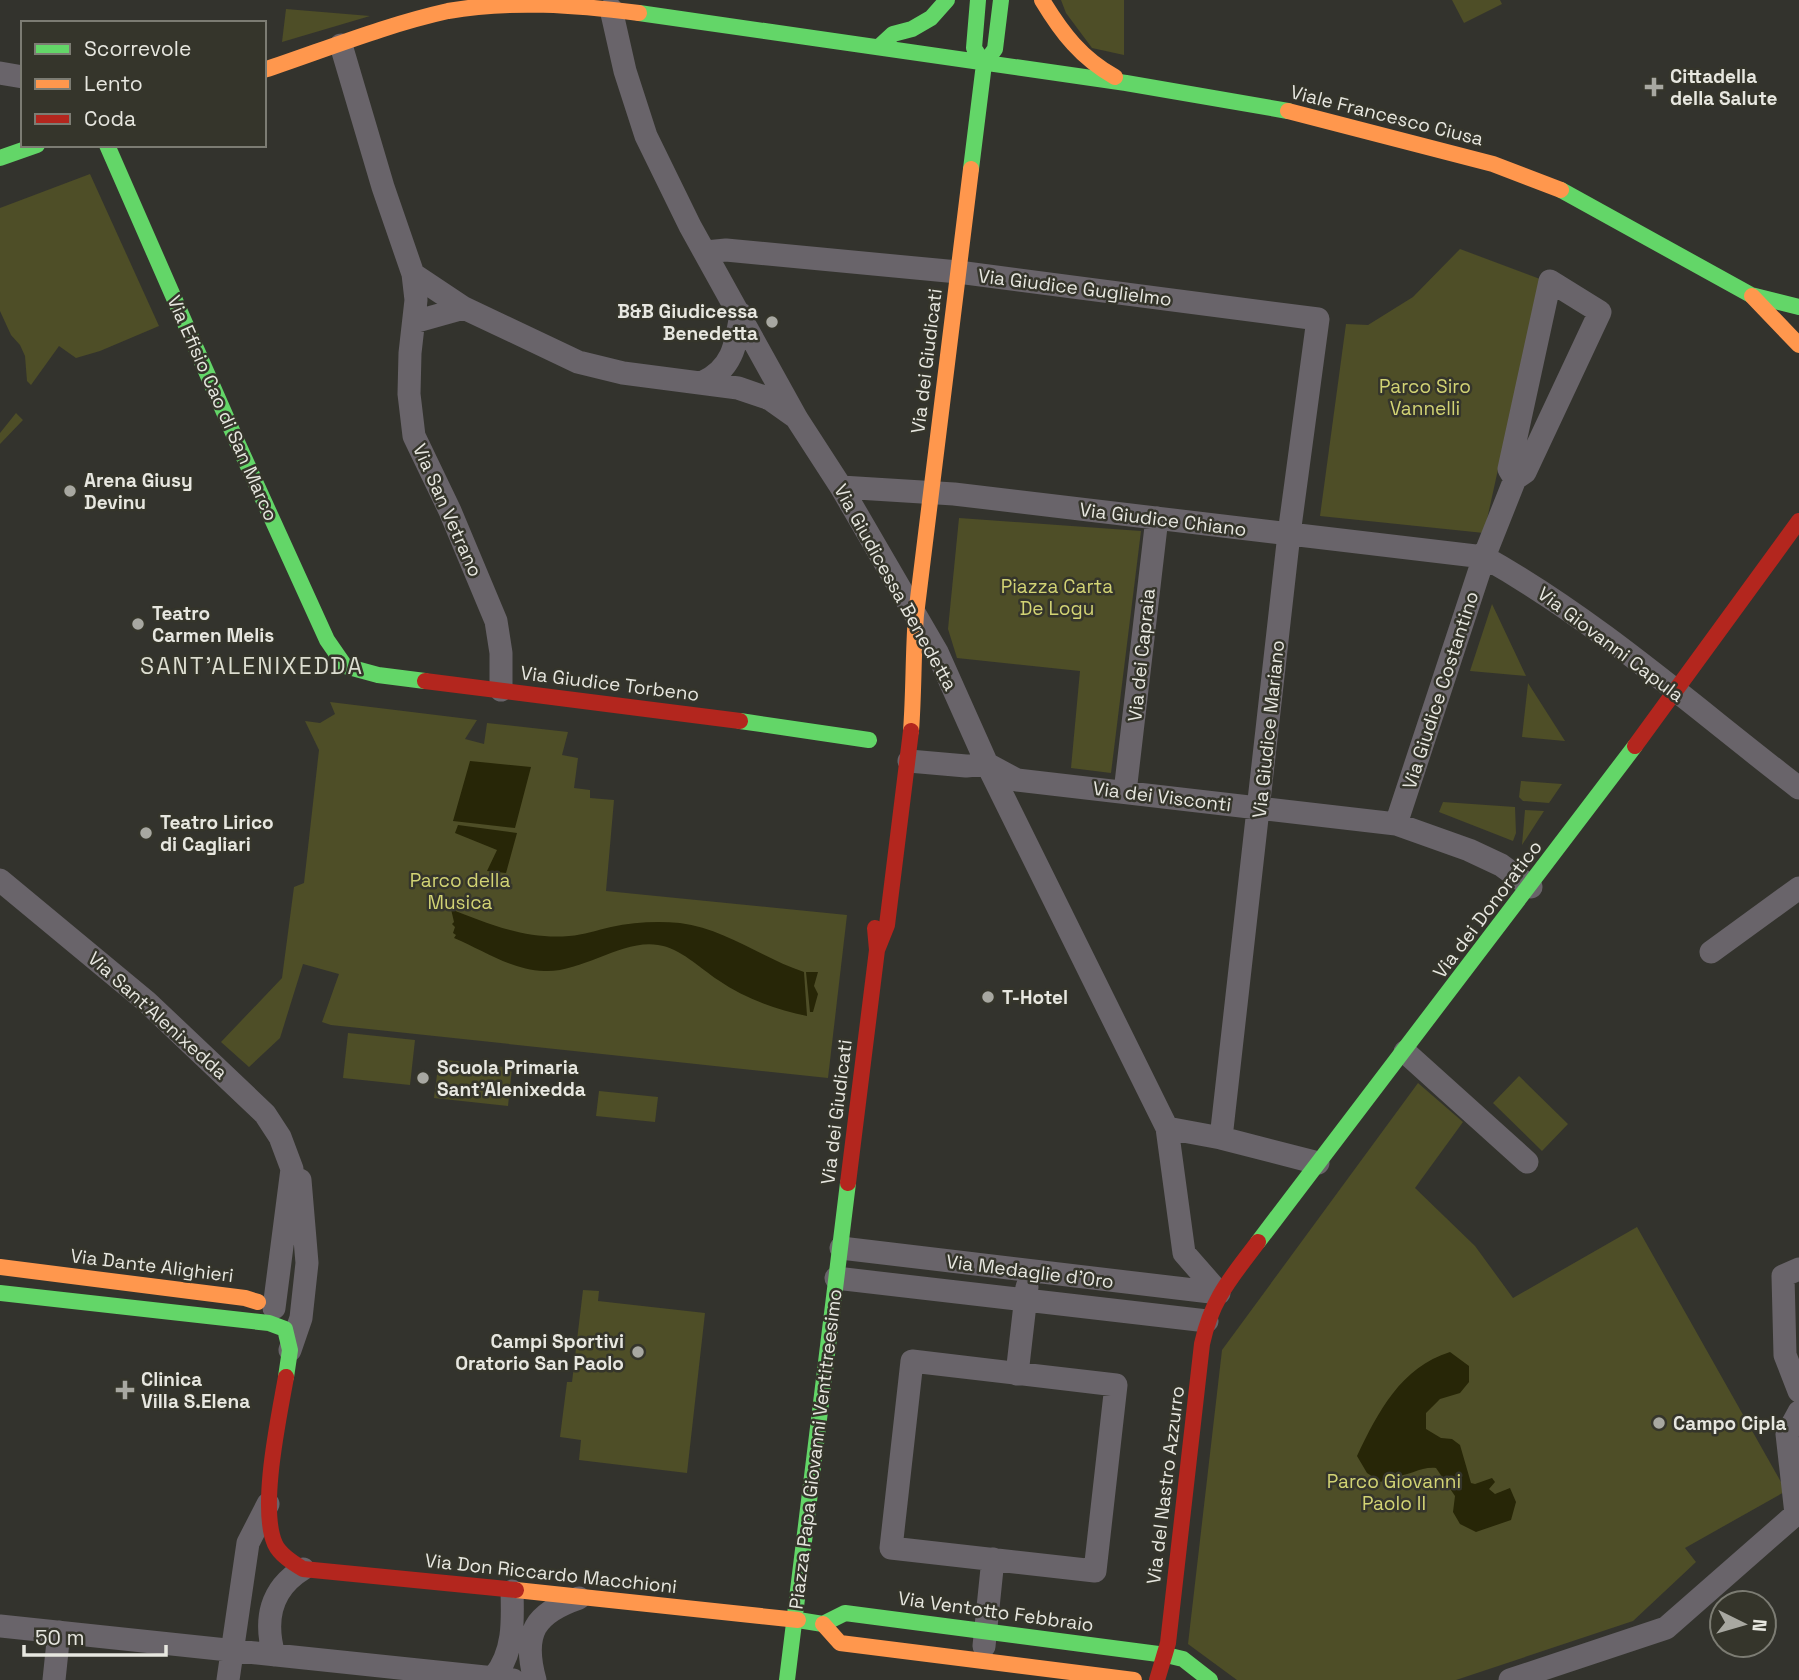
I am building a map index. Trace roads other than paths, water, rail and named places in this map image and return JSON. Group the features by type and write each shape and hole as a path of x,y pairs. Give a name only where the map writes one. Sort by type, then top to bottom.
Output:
{"street":[{"path":"424,0 450,6"},
{"path":"880,46 893,34 912,29 931,18 947,0"},
{"path":"978,0 974,48 984,64 995,49 1001,0"},
{"path":"1042,0 1060,31 1077,52 1095,66 1126,83"},
{"name":"Viale Francesco Ciusa","path":"266,69 450,6 544,3 611,9 1126,83 1291,112 1510,169 1585,201 1751,295 1799,307"},
{"name":"Via Giudicessa Benedetta","path":"611,9 625,71 646,136 690,226 797,419 841,487 942,661 987,764 1167,1128 1184,1253 1175,1288"},
{"name":"Via San Vetrano","path":"341,45 383,187 413,274 416,300 410,353 410,394 414,436 450,512 496,621 501,653 501,690"},
{"name":"Via dei Giudicati","path":"836,1278 877,950 887,925 900,763 914,691 912,664 916,615 984,64"},
{"path":"0,73 21,77"},
{"path":"0,158 31,147"},
{"name":"Via Efisio Cao di San Marco","path":"108,147 327,640 345,666"},
{"name":"Via Giudice Guglielmo","path":"706,252 726,250 958,272 1318,319"},
{"path":"413,274 464,308 578,362 623,373 738,388 770,399 797,419"},
{"path":"1484,557 1514,479 1525,472 1600,312 1550,281 1509,470 1514,479"},
{"name":"Viale Francesco Ciusa","path":"1751,295 1799,345"},
{"path":"414,322 464,308"},
{"path":"701,383 715,377 725,367 737,340 741,314"},
{"name":"Via Giudice Mariano","path":"1221,1138 1289,534 1318,319"},
{"name":"Via Giudice Chiano","path":"841,487 931,492 1484,557"},
{"name":"Via dei Capraia","path":"1125,792 1157,518"},
{"name":"Via dei Donoratico","path":"1207,1321 1219,1293 1531,887 1799,521"},
{"name":"Via Giovanni Capula","path":"1484,557 1582,618 1799,788"},
{"name":"Via Giudice Costantino","path":"1396,824 1484,557"},
{"name":"Via dei Giudicati","path":"898,713 912,664"},
{"name":"Via Giudice Torbeno","path":"345,666 378,675 874,744 887,733"},
{"name":"Via dei Visconti","path":"900,763 966,766 987,764 1017,780 1396,824 1469,850 1511,872 1531,887"},
{"name":"Via Sant'Alenixedda","path":"0,880 116,974 265,1114 280,1137 292,1169"},
{"path":"1711,951 1799,888"},
{"path":"0,902 25,902"},
{"path":"1405,1052 1527,1162"},
{"path":"1167,1128 1221,1138 1318,1163"},
{"path":"287,1340 274,1308 292,1169"},
{"path":"274,1655 269,1628 271,1609 279,1591 293,1575 303,1569 290,1561 275,1545 268,1504 287,1340 301,1318 307,1264 301,1181 292,1169"},
{"name":"Via Medaglie d'Oro","path":"841,1248 1219,1293"},
{"path":"1184,1253 1219,1293"},
{"path":"946,1291 950,1261"},
{"name":"Via Dante Alighieri","path":"0,1267 245,1298 274,1308"},
{"path":"1799,1269 1783,1276 1785,1355 1799,1391"},
{"path":"1017,1374 1029,1270"},
{"name":"Via Medaglie d'Oro","path":"836,1278 1207,1321"},
{"name":"Piazza Papa Giovanni Ventitreesimo","path":"787,1680 836,1278"},
{"path":"0,1293 269,1323 287,1340"},
{"name":"Via del Nastro Azzurro","path":"1157,1680 1158,1668 1166,1655 1207,1321"},
{"path":"912,1361 1116,1385 1095,1571 993,1559 891,1548 912,1361"},
{"path":"1510,1680 1666,1628 1796,1514 1787,1434 1799,1412"},
{"path":"228,1680 248,1543 268,1504"},
{"path":"983,1661 993,1559"},
{"name":"Via Don Riccardo Macchioni","path":"303,1569 795,1620"},
{"path":"0,1626 503,1679 504,1664 510,1649 512,1591"},
{"path":"535,1680 531,1654 535,1627 540,1619 554,1609 580,1597"},
{"name":"Via Ventotto Febbraio","path":"795,1620 823,1624 845,1613 1166,1655 1183,1659 1209,1680"},
{"name":"Via Ventotto Febbraio","path":"823,1624 840,1643 1134,1680"},
{"path":"54,1680 59,1632"}],"place":[{"name":"Cittadella della Salute","path":"1654,87"},
{"name":"B&B Giudicessa Benedetta","path":"772,322"},
{"name":"Arena Giusy Devinu","path":"70,491"},
{"name":"Teatro Carmen Melis","path":"138,624"},
{"name":"Teatro Lirico di Cagliari","path":"146,833"},
{"name":"T-Hotel","path":"988,997"},
{"name":"Scuola Primaria Sant'Alenixedda","path":"423,1078"},
{"name":"Campi Sportivi Oratorio San Paolo","path":"638,1352"},
{"name":"Clinica Villa S.Elena","path":"125,1390"},
{"name":"Campo Cipla","path":"1659,1423"}],"district":[{"name":"SANT'ALENIXEDDA","path":"252,666"}],"park label":[{"name":"Parco Siro Vannelli","path":"1425,397"},
{"name":"Piazza Carta De Logu","path":"1057,597"},
{"name":"Parco della Musica","path":"460,891"},
{"name":"Parco Giovanni Paolo II","path":"1394,1492"}]}
